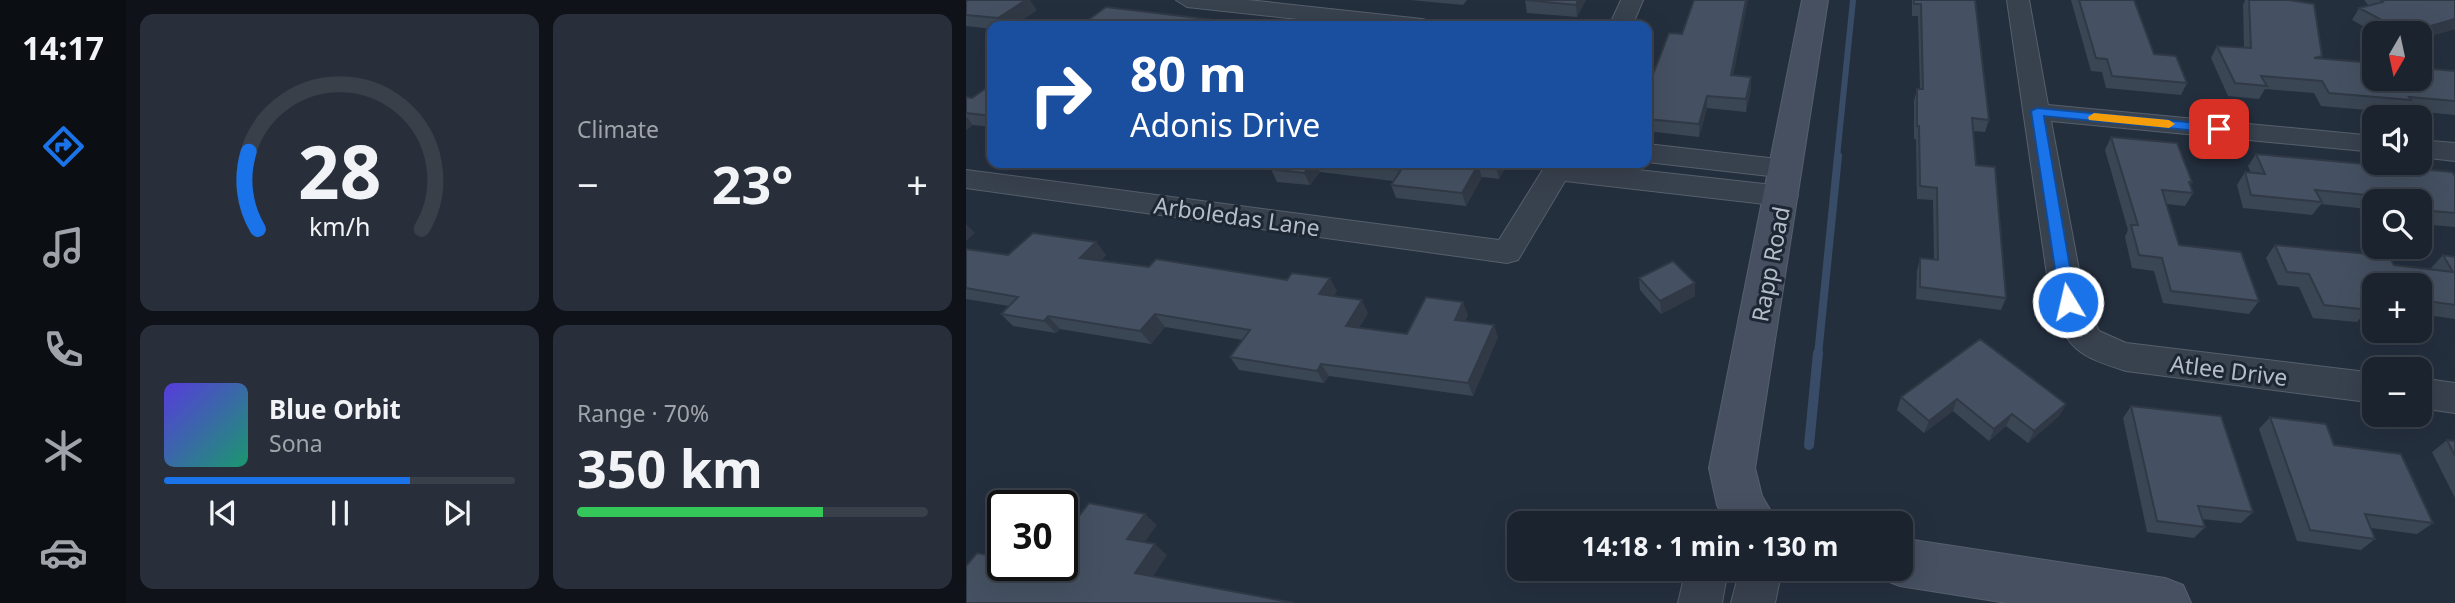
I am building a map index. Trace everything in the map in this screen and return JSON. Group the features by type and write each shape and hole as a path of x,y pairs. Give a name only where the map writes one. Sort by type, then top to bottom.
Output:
{"street":[{"path":"1187,0 1377,21"},
{"path":"1622,21 1632,0"},
{"name":"Rapp Road","path":"1739,511 1732,468 1785,183 1815,0"},
{"path":"2018,0 2037,111 2362,143"},
{"name":"Atlee Drive","path":"2037,111 2068,302 2079,334 2087,342 2126,357 2362,386"},
{"path":"2432,150 2455,152"},
{"path":"1652,154 1785,183"},
{"name":"Arboledas Lane","path":"966,179 1507,252 1558,168"},
{"path":"1573,168 1785,183"},
{"path":"2432,395 2455,398"},
{"path":"1913,564 2165,603"},
{"path":"1700,603 1705,581"},
{"path":"1753,603 1758,581"}],"building":[{"path":"968,0 1026,0 998,18 966,15"},
{"path":"1525,0 1578,0 1576,5"},
{"path":"1694,0 1746,0 1731,75 1751,77 1746,99 1707,96 1699,124 1652,119 1652,77 1669,33 1682,34"},
{"path":"1914,0 1975,0 1989,120 1972,118 1976,165 1995,167 2006,298 1920,287 1920,258 1938,260 1937,188 1920,186 1917,89 1923,89 1921,4 1914,4"},
{"path":"2079,0 2134,0 2154,54 2176,56 2187,83 2112,76 2107,59 2096,58"},
{"path":"2249,0 2289,0 2314,4 2322,56 2314,58 2362,62 2362,91 2432,91 2432,69 2455,71 2455,101 2329,93 2322,81 2261,76 2267,86 2235,83 2217,46 2251,48"},
{"path":"2381,0 2455,0 2455,19 2432,26 2432,21 2383,21 2359,8 2383,2"},
{"path":"1106,7 1223,21 1087,21"},
{"path":"987,88 987,115 966,113 966,97 972,98"},
{"path":"2111,137 2177,143 2192,182 2189,182 2193,193 2162,190 2179,245 2241,252 2259,301 2171,291 2162,258 2139,255 2131,225 2138,225"},
{"path":"2256,154 2362,164 2362,175 2432,175 2432,170 2452,172 2455,176 2455,213 2432,211 2432,189 2362,189 2362,195 2315,190 2322,202 2251,195 2245,172 2265,174"},
{"path":"1272,168 1308,168 1304,173"},
{"path":"1384,168 1476,168 1462,193 1391,185 1401,170"},
{"path":"1033,233 1096,242 1080,258 1149,267 1156,259 1287,280 1292,273 1330,278 1319,294 1362,300 1346,326 1407,334 1426,297 1463,302 1455,320 1494,325 1468,383 1321,364 1317,371 1230,357 1250,330 1155,314 1140,331 1048,316 1044,321 1001,314 1018,297 966,288 966,249 1008,255"},
{"path":"2275,245 2362,253 2362,259 2391,259 2394,265 2453,272 2443,255 2455,257 2455,305 2432,302 2432,273 2362,273 2362,309 2324,305 2309,274 2287,272"},
{"path":"1673,261 1695,283 1660,301 1639,278"},
{"path":"1980,339 2066,404 2034,431 2012,414 1994,429 1957,399 1929,421 1901,397"},
{"path":"2131,406 2221,416 2253,512 2198,506 2205,527 2157,521"},
{"path":"2270,417 2326,424 2334,445 2401,454 2433,523 2365,514 2375,539 2310,530"},
{"path":"2447,440 2455,441 2455,456"},
{"path":"1089,503 1145,514 1127,539 1155,544 1135,573 1294,603 966,603 966,566 977,553 987,555 987,581 1078,581 1078,517"}],"waterway":[{"path":"1837,157 1853,0"},
{"path":"1818,355 1838,156"},
{"path":"1809,445 1818,353"}],"slow traffic":[{"path":"2094,117 2169,124"}],"route":[{"path":"2068,302 2037,111 2219,129"}]}
